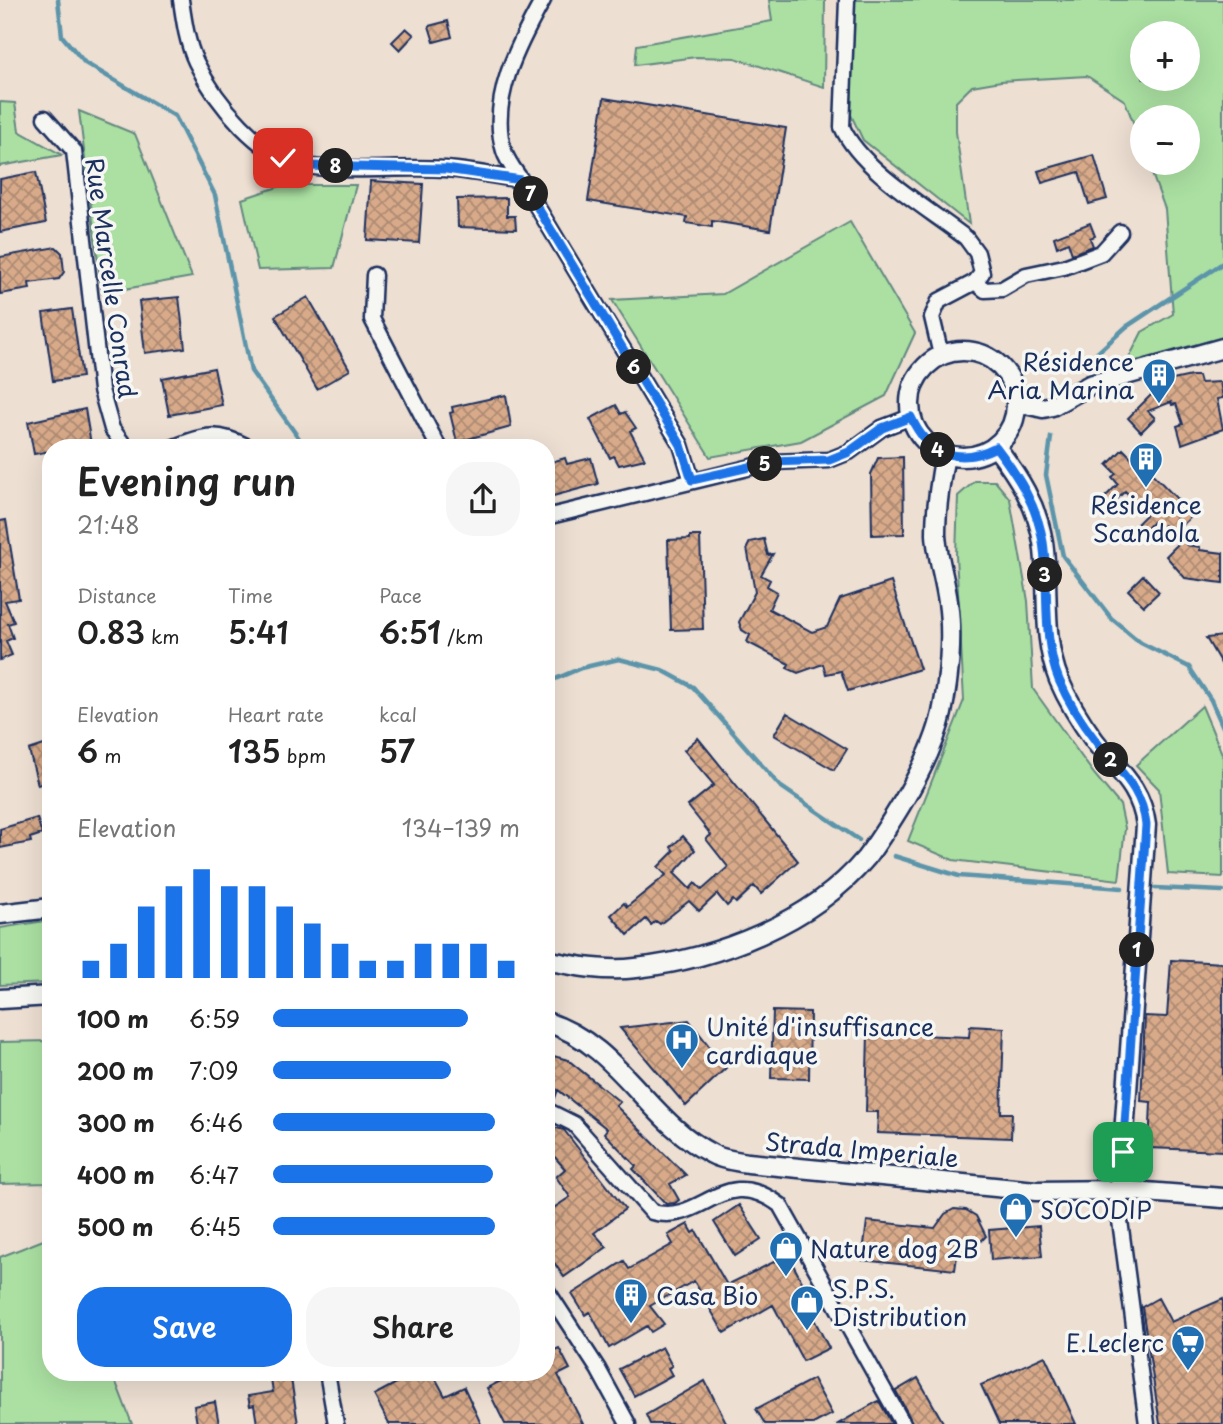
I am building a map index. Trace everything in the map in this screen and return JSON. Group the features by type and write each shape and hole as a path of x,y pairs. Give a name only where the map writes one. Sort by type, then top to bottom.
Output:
{"street":[{"path":"181,0 186,30 197,63 220,100 253,139 283,158 306,166 446,169 521,180"},
{"path":"543,0 519,43 505,81 500,134 504,154 681,445 692,480"},
{"path":"848,0 842,127 850,144 881,173 966,238 977,253 982,273 975,282 939,301 932,317 941,355"},
{"name":"Rue Marcelle Conrad","path":"45,118 74,151 101,390 112,429 119,439"},
{"path":"975,282 985,290 1002,289 1026,275 1064,267 1101,253 1120,232"},
{"path":"374,275 372,319 434,439"},
{"path":"1017,402 1043,408 1052,406 1090,385 1223,348"},
{"path":"958,351 975,352 991,359 1009,378 1017,402 1015,419 1007,435 996,447 980,455 962,458 945,455 930,446 918,433 911,417 910,398 915,381 926,366 941,355 958,351"},
{"path":"555,515 772,462 829,460 849,452 882,428 911,417"},
{"path":"194,439 227,436 233,439"},
{"path":"996,447 1021,480 1043,541 1049,648 1059,679 1094,740 1132,785 1143,804 1146,825 1119,1213 1147,1424"},
{"path":"555,962 578,967 633,969 688,959 745,940 788,920 827,895 864,859 920,772 942,714 948,657 949,605 936,537 937,500 945,455"},
{"path":"0,914 42,909"},
{"path":"0,999 42,997"},
{"name":"Strada Imperiale","path":"555,1026 583,1038 607,1056 684,1137 714,1156 748,1163 1036,1191 1121,1190 1223,1198"},
{"path":"555,1114 574,1124 652,1212 663,1215 687,1209 739,1188 762,1192 780,1205 903,1424"},
{"path":"555,1303 598,1369 628,1424"},
{"path":"329,1381 336,1424"}],"green space":[{"path":"769,0 825,0 824,87 735,58 696,57 635,65 637,45 772,21"},
{"path":"854,0 1223,0 1223,337 1126,364 1142,332 1173,314 1165,209 1152,175 1200,175 1200,105 1130,105 1130,114 1125,101 1087,76 1001,81 972,86 956,102 956,132 969,224 863,140 851,115"},
{"path":"0,102 15,103 19,131 62,155 0,166"},
{"path":"79,111 135,134 192,277 102,293"},
{"path":"284,185 356,185 334,268 258,270 242,199"},
{"path":"850,222 915,333 886,396 801,441 710,457 612,300 723,294"},
{"path":"975,481 995,481 1010,499 1028,601 1033,689 1094,774 1120,805 1125,828 1119,880 953,860 908,841 964,700 956,555 958,496"},
{"path":"1202,706 1223,756 1223,877 1168,874 1159,789 1136,765"},
{"path":"42,921 42,983 0,985 0,928"},
{"path":"42,1041 42,1183 0,1184 0,1042"},
{"path":"42,1241 42,1381 115,1381 132,1424 0,1424 0,1257"}],"building":[{"path":"448,21 452,37 434,42 429,26"},
{"path":"406,28 414,35 400,50 392,42"},
{"path":"604,98 786,128 770,230 712,221 712,227 686,223 687,217 588,201"},
{"path":"1094,155 1107,199 1089,204 1079,172 1042,183 1038,171"},
{"path":"36,172 46,223 0,232 0,179"},
{"path":"371,181 423,184 419,243 367,240"},
{"path":"507,198 507,216 515,216 516,229 458,227 457,199"},
{"path":"1090,223 1095,236 1090,238 1093,246 1072,254 1068,242 1057,247 1054,237"},
{"path":"56,247 62,253 64,272 59,279 29,283 30,289 0,294 0,257"},
{"path":"179,297 185,348 145,353 139,301"},
{"path":"308,297 350,370 317,389 275,316"},
{"path":"72,309 82,377 53,381 43,313"},
{"path":"214,368 222,405 169,415 162,378"},
{"path":"1198,376 1200,383 1220,382 1223,398 1217,399 1223,429 1182,444 1177,426 1183,424 1176,404 1172,405 1171,402 1148,411 1155,418 1141,432 1128,418 1164,382"},
{"path":"506,395 511,427 468,439 456,439 450,413 453,412 452,407"},
{"path":"616,405 621,414 625,412 636,428 630,431 645,459 619,465 614,456 610,458 590,419"},
{"path":"85,409 90,439 42,439 42,453 34,454 28,422"},
{"name":"Résidence Scandola","path":"1123,449 1132,458 1135,456 1184,506 1182,508 1191,517 1174,533 1164,525 1160,528 1154,521 1138,537 1131,530 1147,514 1141,507 1125,491 1110,506 1103,499 1118,484 1112,477 1116,474 1107,465"},
{"path":"903,457 904,534 872,535 871,474 878,458"},
{"path":"565,458 567,464 591,458 598,484 555,496 555,461"},
{"path":"6,520 19,599 5,601 14,622 8,624 13,638 6,641 12,655 0,660 0,521"},
{"path":"690,536 700,536 703,629 671,630 668,540 690,539"},
{"path":"764,539 768,555 773,554 761,575 770,580 767,586 777,592 769,609 812,632 827,627 840,599 891,582 920,669 848,691 841,671 826,674 823,664 798,673 787,668 789,664 747,642 750,635 742,630 739,622 755,592 747,548 750,542"},
{"name":"Résidence Scandola","path":"1182,540 1187,545 1200,547 1200,550 1223,553 1223,583 1185,578 1166,556"},
{"path":"1143,575 1159,592 1144,606 1128,590"},
{"path":"1223,636 1223,667 1206,638"},
{"path":"787,713 847,749 834,770 774,735"},
{"path":"698,738 798,861 761,894 754,886 736,903 733,900 727,906 717,894 699,911 689,901 660,924 656,921 651,925 646,919 628,935 611,915 624,903 627,907 666,875 658,867 674,851 671,847 683,836 695,850 674,873 690,889 695,883 702,890 728,867 706,839 711,835 688,806 714,785 684,750"},
{"path":"42,746 42,783 38,785 29,750"},
{"path":"37,818 42,834 30,838 31,842 0,848 0,829"},
{"path":"1171,960 1223,963 1223,1151 1149,1148 1151,1102 1141,1101 1145,1016 1167,1017"},
{"path":"773,1011 810,1012 809,1079 771,1078"},
{"path":"689,1020 726,1068 686,1106 620,1028"},
{"path":"970,1026 1004,1028 1001,1113 1012,1113 1011,1138 877,1133 878,1112 866,1112 868,1033 969,1037"},
{"path":"555,1056 568,1060 620,1102 616,1106 686,1175 670,1184 679,1200 666,1204 633,1169 636,1166 604,1133 607,1129 558,1090 555,1098"},
{"path":"555,1128 564,1130 625,1209 594,1233 607,1247 564,1277 555,1264 555,1207 570,1197 556,1177 565,1169 555,1157"},
{"path":"739,1205 761,1239 735,1256 714,1222"},
{"path":"954,1209 966,1210 976,1216 986,1236 974,1249 957,1256 955,1270 862,1260 867,1221 935,1228 945,1214"},
{"path":"688,1224 693,1233 696,1231 727,1285 788,1255 810,1297 804,1300 829,1348 803,1361 773,1305 724,1333 694,1281 650,1306 664,1324 651,1332 647,1326 609,1348 590,1312 585,1315 572,1294 624,1261 629,1269 673,1244 668,1235"},
{"path":"1039,1226 1042,1256 991,1260 989,1230"},
{"name":"E.Leclerc","path":"1158,1298 1171,1322 1223,1299 1223,1424 1160,1424 1142,1307"},
{"path":"662,1347 672,1366 668,1368 672,1375 634,1396 619,1369"},
{"path":"559,1348 570,1369 558,1375 583,1424 505,1424 487,1388 501,1381 555,1381 555,1350"},
{"path":"1045,1356 1076,1424 999,1424 981,1385"},
{"path":"918,1378 944,1424 913,1424 896,1391"},
{"path":"813,1379 832,1414 813,1424 765,1424 756,1409"},
{"path":"271,1381 291,1381 298,1424 257,1424 254,1405 250,1406 248,1396 273,1392"},
{"path":"400,1381 437,1381 445,1396 464,1387 481,1424 389,1424 374,1395"},
{"path":"705,1381 727,1424 650,1424 646,1415"},
{"path":"879,1401 892,1424 838,1424 875,1403"},
{"path":"215,1402 219,1424 197,1424 194,1406"}],"waterway":[{"path":"58,0 62,36 85,63 175,116 215,195 251,371 299,439"},
{"path":"1095,355 1126,327 1223,263"},
{"path":"1051,437 1046,475 1063,556 1111,618 1141,643 1189,667 1211,700 1223,727"},
{"path":"555,679 581,668 619,659 662,670 693,687 780,786 859,840"},
{"path":"894,856 959,876 1122,888"},
{"path":"1155,888 1223,891"}],"place":[{"name":"Résidence Aria Marina","path":"1159,405"},
{"name":"Résidence Scandola","path":"1146,489"},
{"name":"Unité d'insuffisance cardiaque","path":"682,1070"},
{"name":"SOCODIP","path":"1016,1239"},
{"name":"Nature dog 2B","path":"786,1278"},
{"name":"Casa Bio","path":"631,1325"},
{"name":"S.P.S. Distribution","path":"807,1332"},
{"name":"E.Leclerc","path":"1188,1372"}],"route":[{"path":"283,158 306,166 446,169 521,180 681,445 692,480 772,462 829,460 849,452 882,428 911,417 918,433 930,446 945,455 962,458 980,455 996,447 1021,480 1043,541 1049,648 1059,679 1073,709 1094,740 1132,785 1143,804 1146,825 1123,1152"}]}
